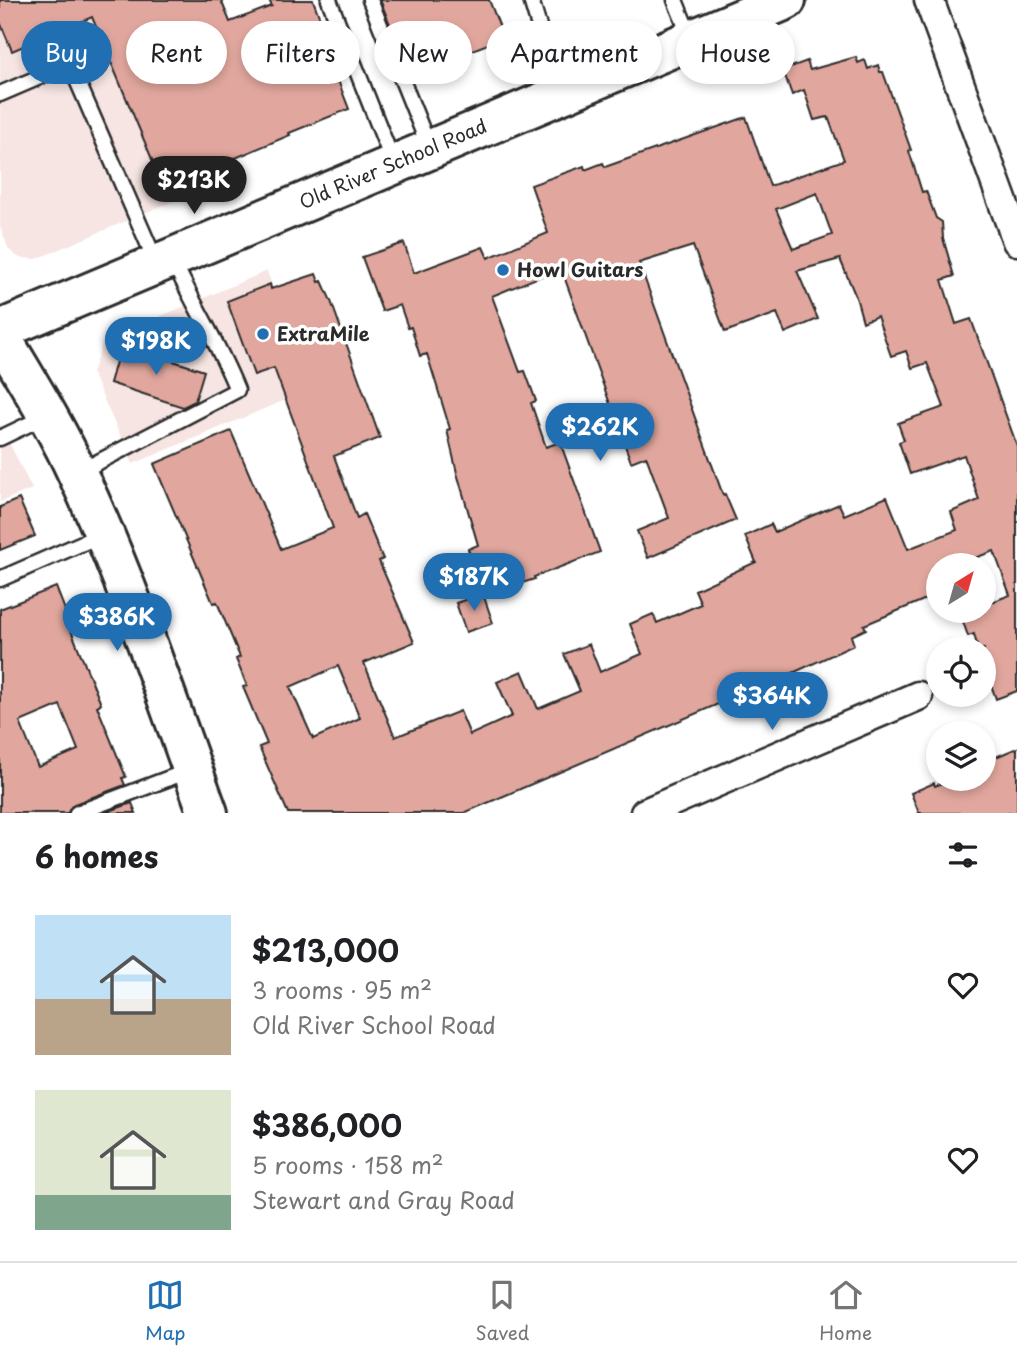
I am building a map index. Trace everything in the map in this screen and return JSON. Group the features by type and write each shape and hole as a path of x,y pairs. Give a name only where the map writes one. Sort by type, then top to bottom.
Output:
{"main road":[{"name":"Old River School Road","path":"734,21 786,0"},
{"name":"Old River School Road","path":"0,330 676,44"},
{"path":"0,335 48,415 78,473 104,534 208,813"}],"street":[{"path":"929,0 1017,241"},
{"path":"645,813 918,696"}],"lane":[{"path":"329,0 393,164"},
{"path":"370,0 429,148"},
{"path":"531,0 560,94"},
{"path":"676,0 684,21"},
{"path":"0,94 70,64 164,260 190,297 222,354 237,390 78,473"},
{"path":"0,438 48,415"},
{"path":"0,579 104,534"},
{"path":"77,813 192,769"}],"shaded area":[{"path":"0,0 173,0 182,21 126,21 126,84 208,84 244,171 36,259 20,258 14,254 8,248 0,226"},
{"path":"267,271 309,390 133,464 92,373 103,341"},
{"path":"0,424 32,489 0,502"}],"building":[{"path":"0,0 221,0 230,22 272,6 269,0 313,0 321,21 241,21 241,84 339,84 349,109 289,133 290,135 221,164 222,167 190,181 187,173 162,183 112,64 112,21 94,21 92,17 83,21 21,21 21,47 12,51 0,22"},
{"path":"380,0 489,0 497,21 486,21 486,45 472,50 472,21 389,21"},
{"path":"856,57 858,63 865,60 868,69 878,65 880,72 883,72 911,150 909,151 922,192 926,191 936,218 942,222 943,238 954,276 942,280 956,324 971,319 1017,446 1017,691 996,699 996,637 975,637 974,634 968,636 963,623 996,623 996,600 1010,595 996,553 926,553 926,599 864,625 866,629 851,636 854,645 771,683 768,676 721,696 723,702 464,813 288,813 259,747 267,744 243,687 247,686 236,659 240,657 217,602 213,603 154,464 231,431 281,549 333,528 274,368 254,375 227,301 270,284 271,289 316,274 331,301 380,438 334,456 357,518 364,514 383,559 379,561 414,642 364,663 395,737 460,711 470,735 512,716 497,682 522,671 538,709 580,691 564,654 589,644 600,672 642,654 630,624 653,614 657,623 701,604 695,590 756,562 745,536 771,524 775,532 839,504 844,515 887,497 908,549 957,530 951,512 979,500 964,455 910,474 899,442 904,440 898,423 944,407 927,363 912,368 906,351 891,356 877,316 863,322 840,259 797,271 818,319 785,333 777,313 725,332 693,246 639,263 723,495 725,494 736,520 648,558 637,531 669,518 646,456 631,462 561,268 492,296 520,372 525,371 536,401 531,403 546,447 560,442 600,552 534,577 535,579 484,595 468,549 478,545 457,473 447,430 450,429 427,354 420,356 411,327 408,328 400,305 382,311 362,257 404,243 414,273 483,247 488,258 548,233 531,185 584,166 585,170 603,163 605,167 746,117 770,186 844,160 828,117 814,120 804,90 792,95 788,84 795,84 795,66 807,61 810,70","holes":["817,193 832,235 793,249 776,209","338,666 360,718 313,739 290,687"]},
{"path":"121,344 204,371 195,401 183,407 110,383"},
{"path":"19,499 35,536 0,550 0,507"},
{"path":"56,587 101,704 97,706 126,777 122,778 125,785 74,804 68,813 0,813 0,609","holes":["60,705 78,750 38,767 20,722"]},
{"path":"483,594 493,623 466,632 456,603"},
{"path":"1017,748 1017,813 919,813 911,793 926,786 926,791 996,791 996,757"},
{"path":"132,803 136,813 104,813"}],"place":[{"name":"Howl Guitars","path":"503,270"},
{"name":"ExtraMile","path":"263,334"}]}
